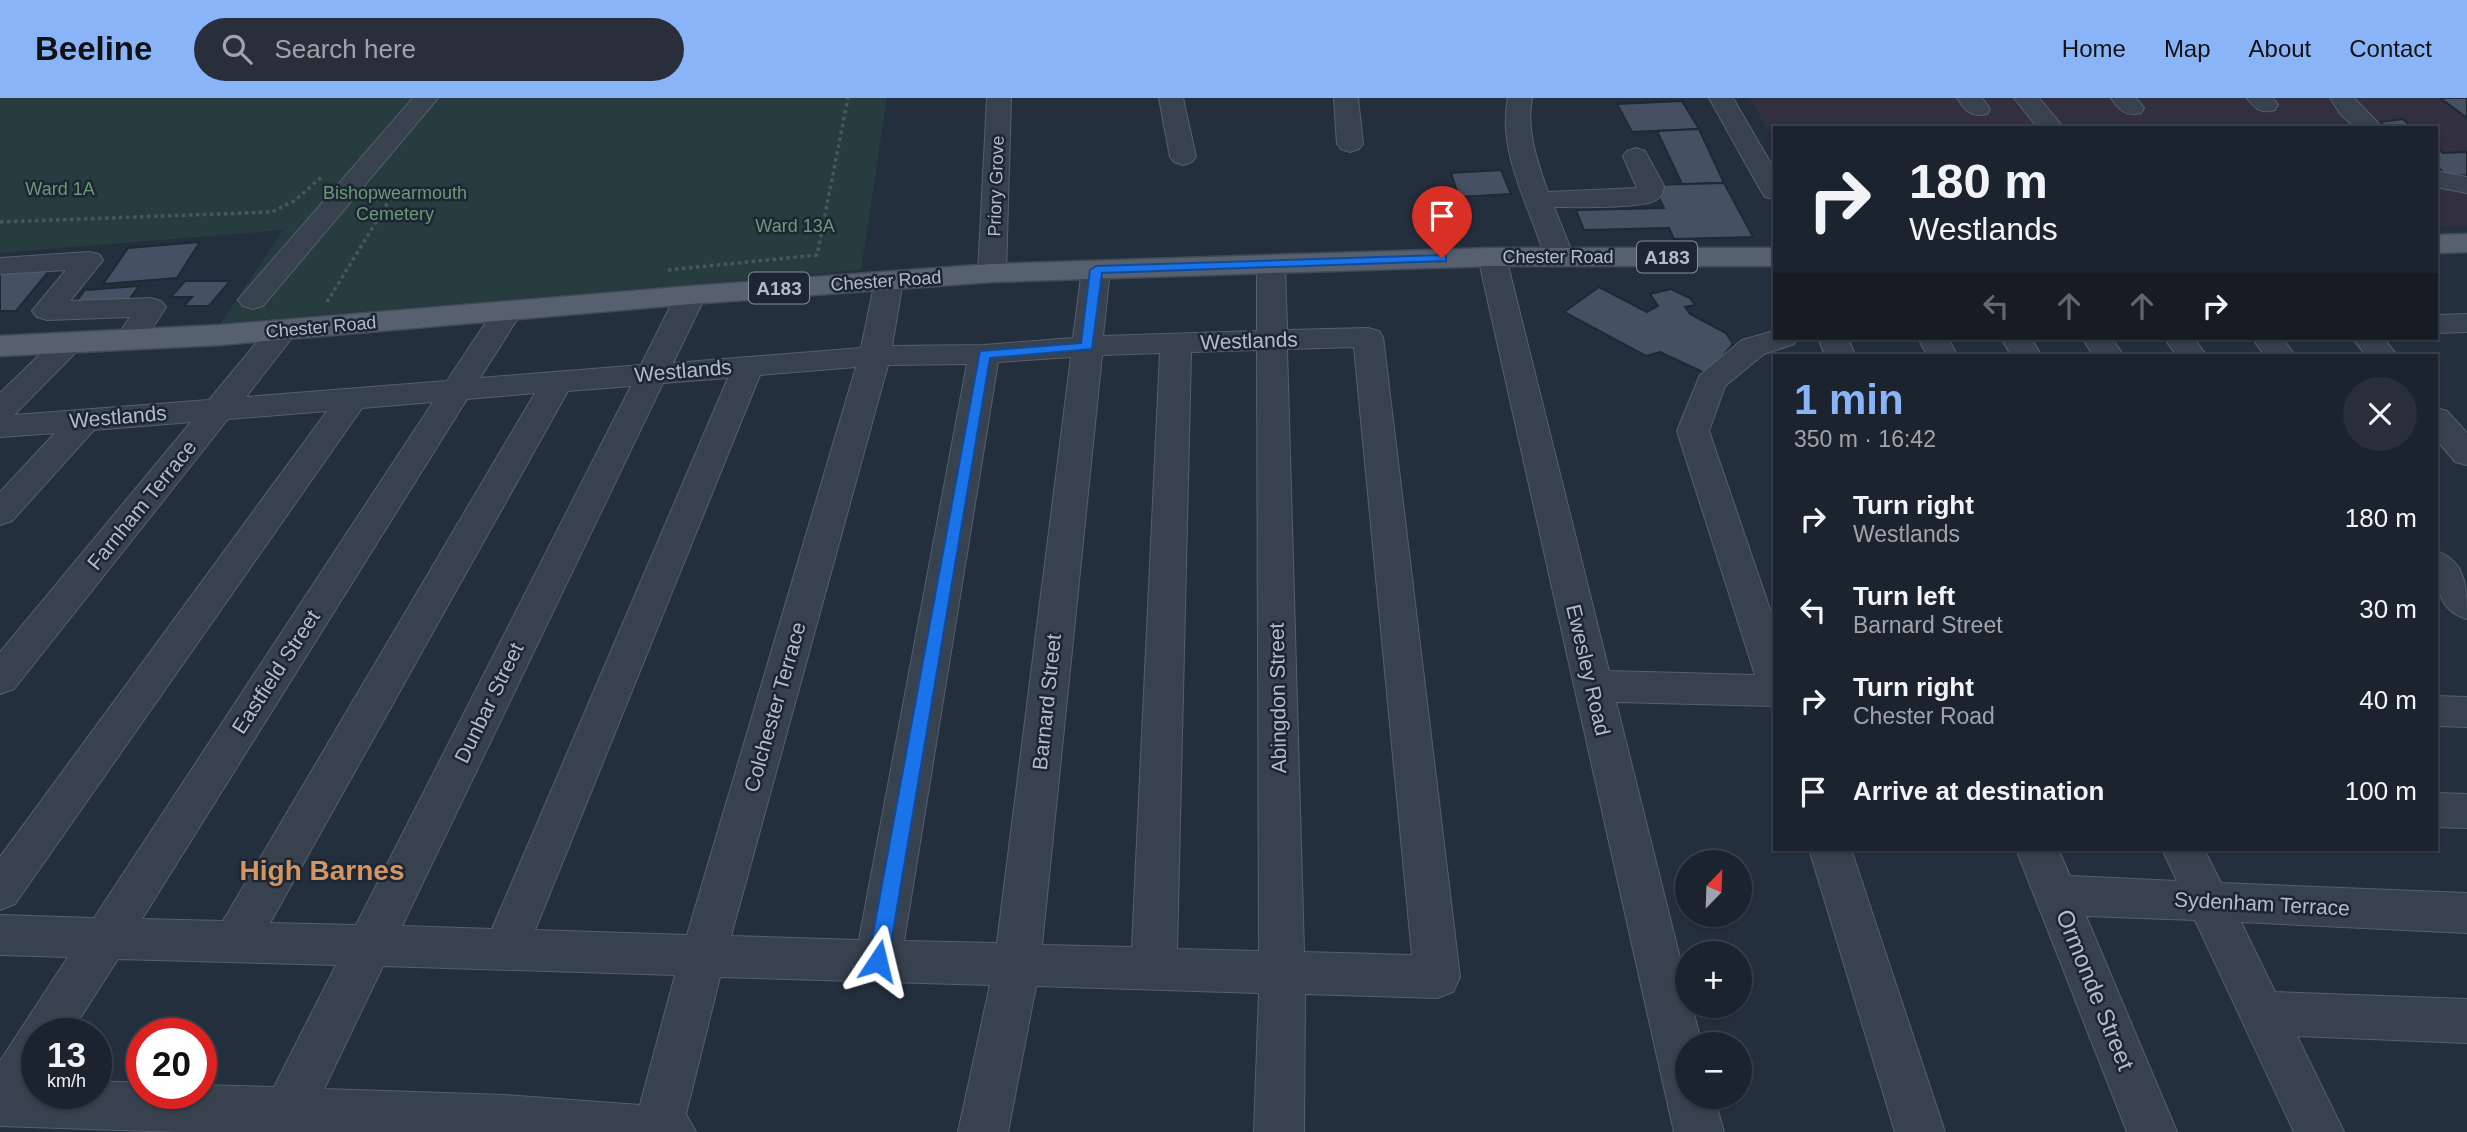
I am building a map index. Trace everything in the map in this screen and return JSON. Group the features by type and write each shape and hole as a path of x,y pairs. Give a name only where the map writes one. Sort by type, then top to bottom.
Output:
{"main road":[{"name":"Chester Road","path":"0,346 129,341 508,310 679,283 889,281 992,273 1492,257 1773,257"}],"street":[{"path":"253,300 426,98"},
{"name":"Priory Grove","path":"992,273 999,98"},
{"path":"1171,98 1182,157"},
{"path":"1346,98 1350,144"},
{"path":"1520,98 1517,106 1518,141 1560,257"},
{"path":"1721,98 1773,189"},
{"path":"2026,98 2050,126"},
{"path":"2342,98 2350,110 2369,126"},
{"path":"1539,200 1649,194 1651,186 1636,156"},
{"path":"2438,179 2467,185"},
{"name":"Ewesley Road","path":"1492,257 1675,1033"},
{"path":"0,266 89,260 47,311 151,307 129,341"},
{"name":"Abingdon Street","path":"1271,263 1282,973 1279,1132"},
{"name":"Barnard Street","path":"983,1132 1017,965 1096,270"},
{"name":"Colchester Terrace","path":"657,1132 703,956 875,356 889,281"},
{"name":"Dunbar Street","path":"288,1111 652,374 679,283"},
{"name":"Eastfield Street","path":"54,1018 508,310"},
{"name":"Farnham Terrace","path":"0,679 222,409 283,330"},
{"name":"Westlands","path":"0,427 875,356 984,354 1087,346 1367,337 1437,978 1282,973"},
{"path":"1773,672 1693,431 1711,382 1753,347 1776,340"},
{"path":"2269,340 2279,354"},
{"path":"2369,340 2381,354"},
{"path":"1154,969 1175,343"},
{"path":"0,411 69,344"},
{"path":"878,961 984,354"},
{"path":"505,950 748,366"},
{"path":"235,943 557,382"},
{"path":"0,891 353,398"},
{"path":"0,513 85,420"},
{"path":"2438,420 2467,454"},
{"path":"2438,567 2467,606"},
{"path":"1592,685 1773,691"},
{"path":"2438,810 2467,811"},
{"path":"1831,851 1920,1132"},
{"name":"Ormonde Street","path":"2038,851 2152,1132"},
{"path":"2184,851 2319,1132"},
{"name":"Sydenham Terrace","path":"2056,895 2467,913"},
{"path":"0,935 1282,973"},
{"path":"2263,1013 2467,1021"},
{"path":"0,1102 21,1070"},
{"path":"0,1102 288,1111 502,1125 671,1132"},
{"path":"1693,1109 1699,1132"}],"path":[{"path":"679,283 817,255 848,98"},
{"path":"0,222 272,212 294,201 330,169"},
{"path":"339,304 325,305 390,199 340,200"}],"shaded area":[{"path":"1749,98 2467,98 2467,226 2438,227 2438,126 1773,126 1773,137"}],"green space":[{"name":"Bishopwearmouth Cemetery","path":"0,98 887,98 861,270 221,323 283,230 0,253"}],"building":[{"path":"2440,98 2467,98 2467,118"},
{"path":"1682,101 1699,129 1632,132 1617,104"},
{"path":"2403,119 2411,126 2385,126 2380,122"},
{"path":"1699,129 1724,183 1682,184 1657,131"},
{"path":"2438,149 2443,153 2467,152 2467,175 2448,176 2438,168"},
{"path":"1501,170 1511,194 1459,197 1451,173"},
{"path":"1724,183 1753,237 1674,239 1669,228 1584,230 1576,210 1664,208 1653,185"},
{"path":"200,242 177,278 103,284 128,248"},
{"path":"54,265 16,311 0,311 0,268"},
{"path":"185,281 230,281 209,306 184,306 192,297 171,297"},
{"path":"139,286 128,301 73,306 85,290"},
{"path":"1599,287 1647,312 1658,306 1650,294 1671,289 1690,298 1695,305 1685,307 1690,314 1726,333 1733,344 1707,374 1660,352 1646,356 1564,312"}],"district":[{"name":"High Barnes","path":"322,870"}],"route":[{"path":"878,961 984,354 1087,346 1096,270 1442,258"}],"park label":[{"name":"Ward 1A","path":"60,189"},
{"name":"Ward 13A","path":"795,226"}]}
